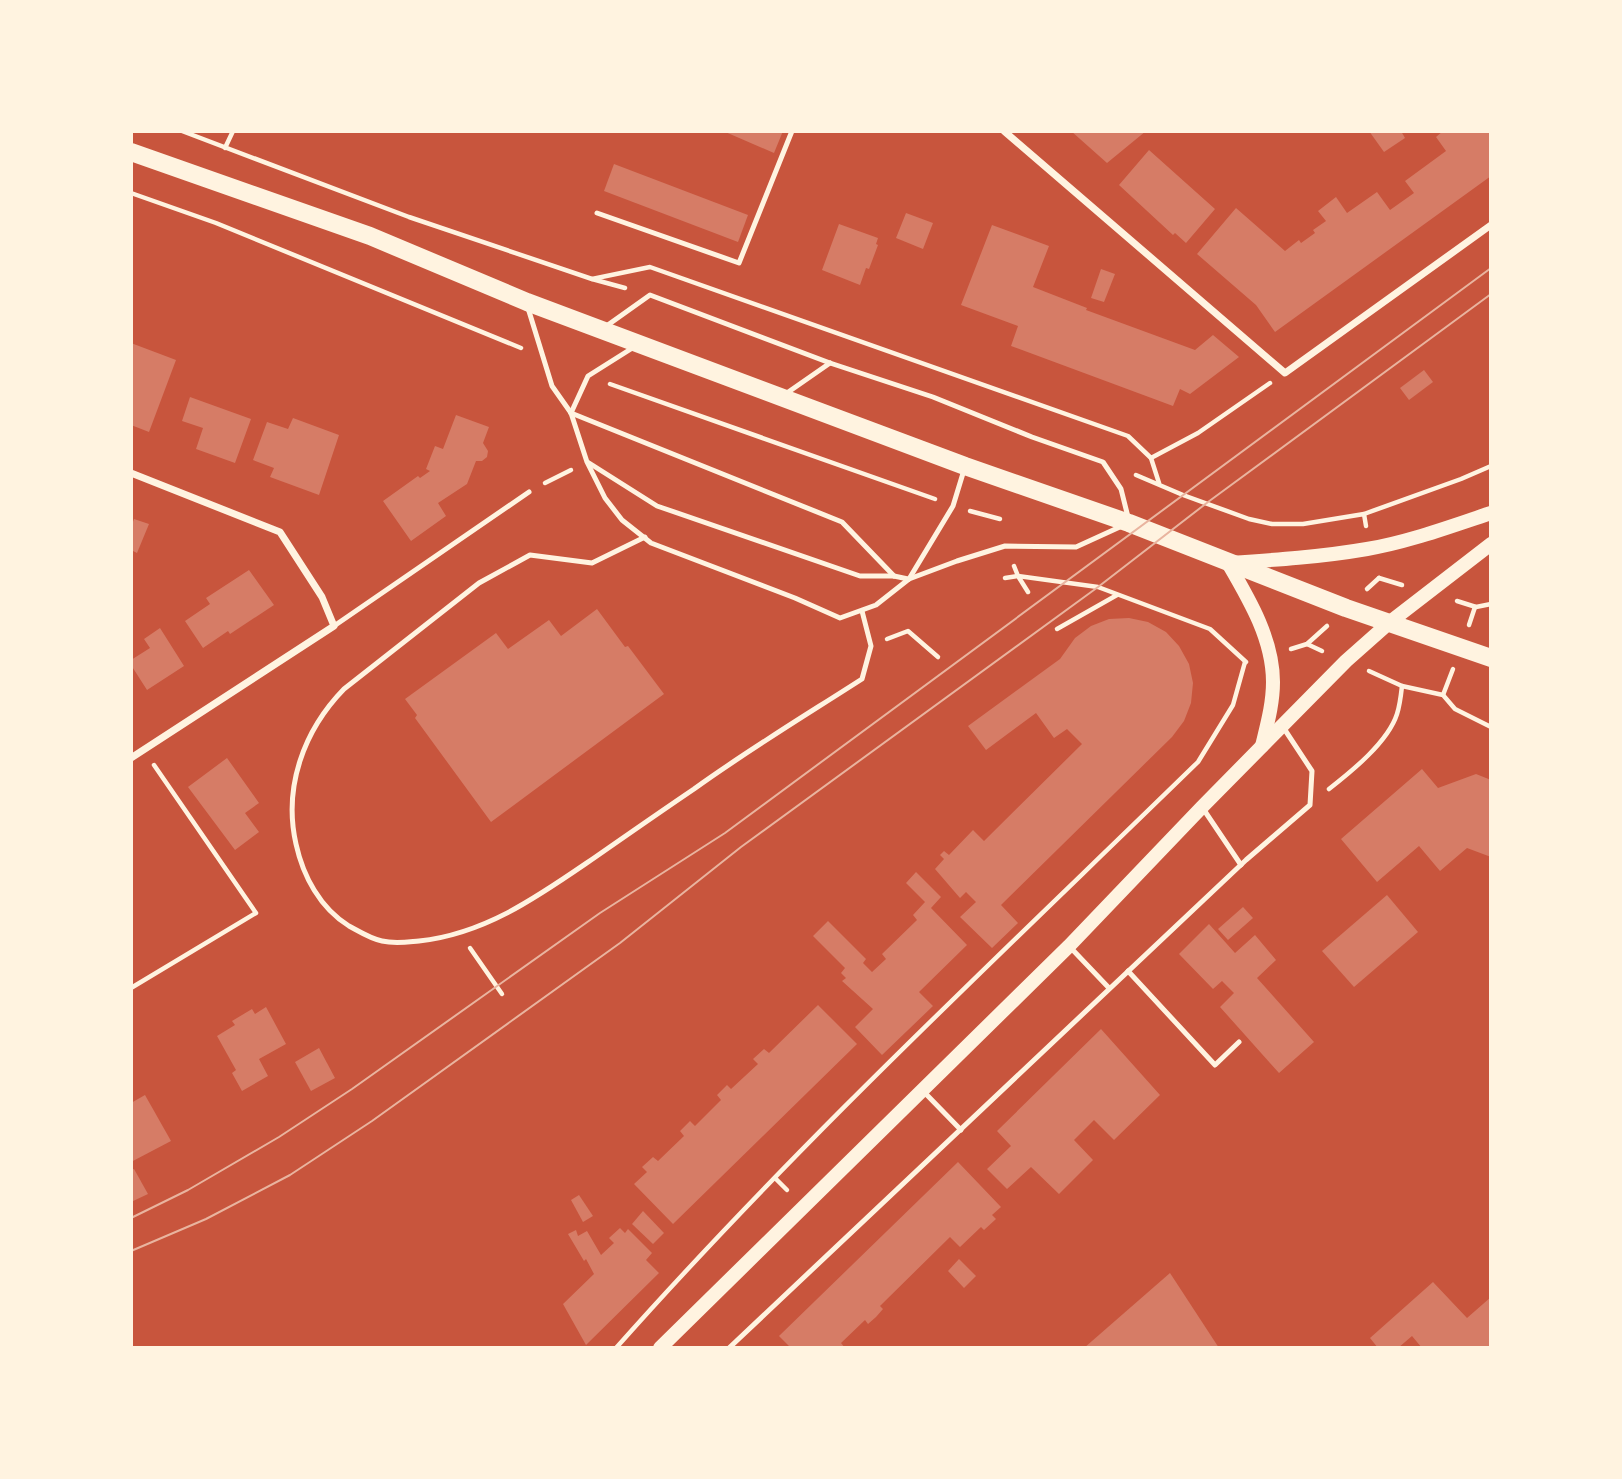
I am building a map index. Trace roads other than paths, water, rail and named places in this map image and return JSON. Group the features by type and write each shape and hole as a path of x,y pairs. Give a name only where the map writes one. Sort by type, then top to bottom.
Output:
{"main road":[{"path":"131,152 370,236 601,330 1491,658"},
{"path":"1228,563 1298,559 1370,549 1491,513"},
{"path":"660,1348 1069,946 1346,661 1390,622 1491,544"},
{"path":"1228,563 1251,602 1271,656 1272,704 1261,747"}],"street":[{"path":"1004,131 1285,373 1491,225"},
{"path":"131,473 280,532 321,597 334,626 131,758"}],"lane":[{"path":"597,213 739,263 792,131"},
{"path":"527,302 552,386 571,413 587,462 605,498 622,520 651,543 840,618 876,605 909,579 1005,546 1076,547 1129,523 1121,489 1102,462 1032,438 933,397 830,363 650,295 601,330"},
{"path":"571,413 588,376 639,344"},
{"path":"781,396 830,363"},
{"path":"571,413 842,522 894,576"},
{"path":"587,462 657,506 860,576 909,579"},
{"path":"909,579 953,506 965,466"},
{"path":"334,626 529,492"},
{"path":"645,537 593,563 530,555 479,583 344,689 326,707 302,752 293,805 295,836 301,867 327,908 343,922 382,941 398,943 459,933 496,919 548,890 702,783 862,679 871,646 862,611"},
{"path":"729,1348 1109,988 1241,865 1310,806 1312,771 1282,726"},
{"path":"1202,807 1241,865"},
{"path":"1069,946 1109,988"},
{"path":"1128,971 1215,1065 1239,1042"},
{"path":"922,1090 961,1130"}],"tram line":[{"path":"131,1218 188,1190 279,1137 352,1089 600,913 725,833 1491,268"},
{"path":"131,1251 206,1219 290,1175 372,1121 620,943 741,847 1098,587 1208,502 1491,294"}]}
